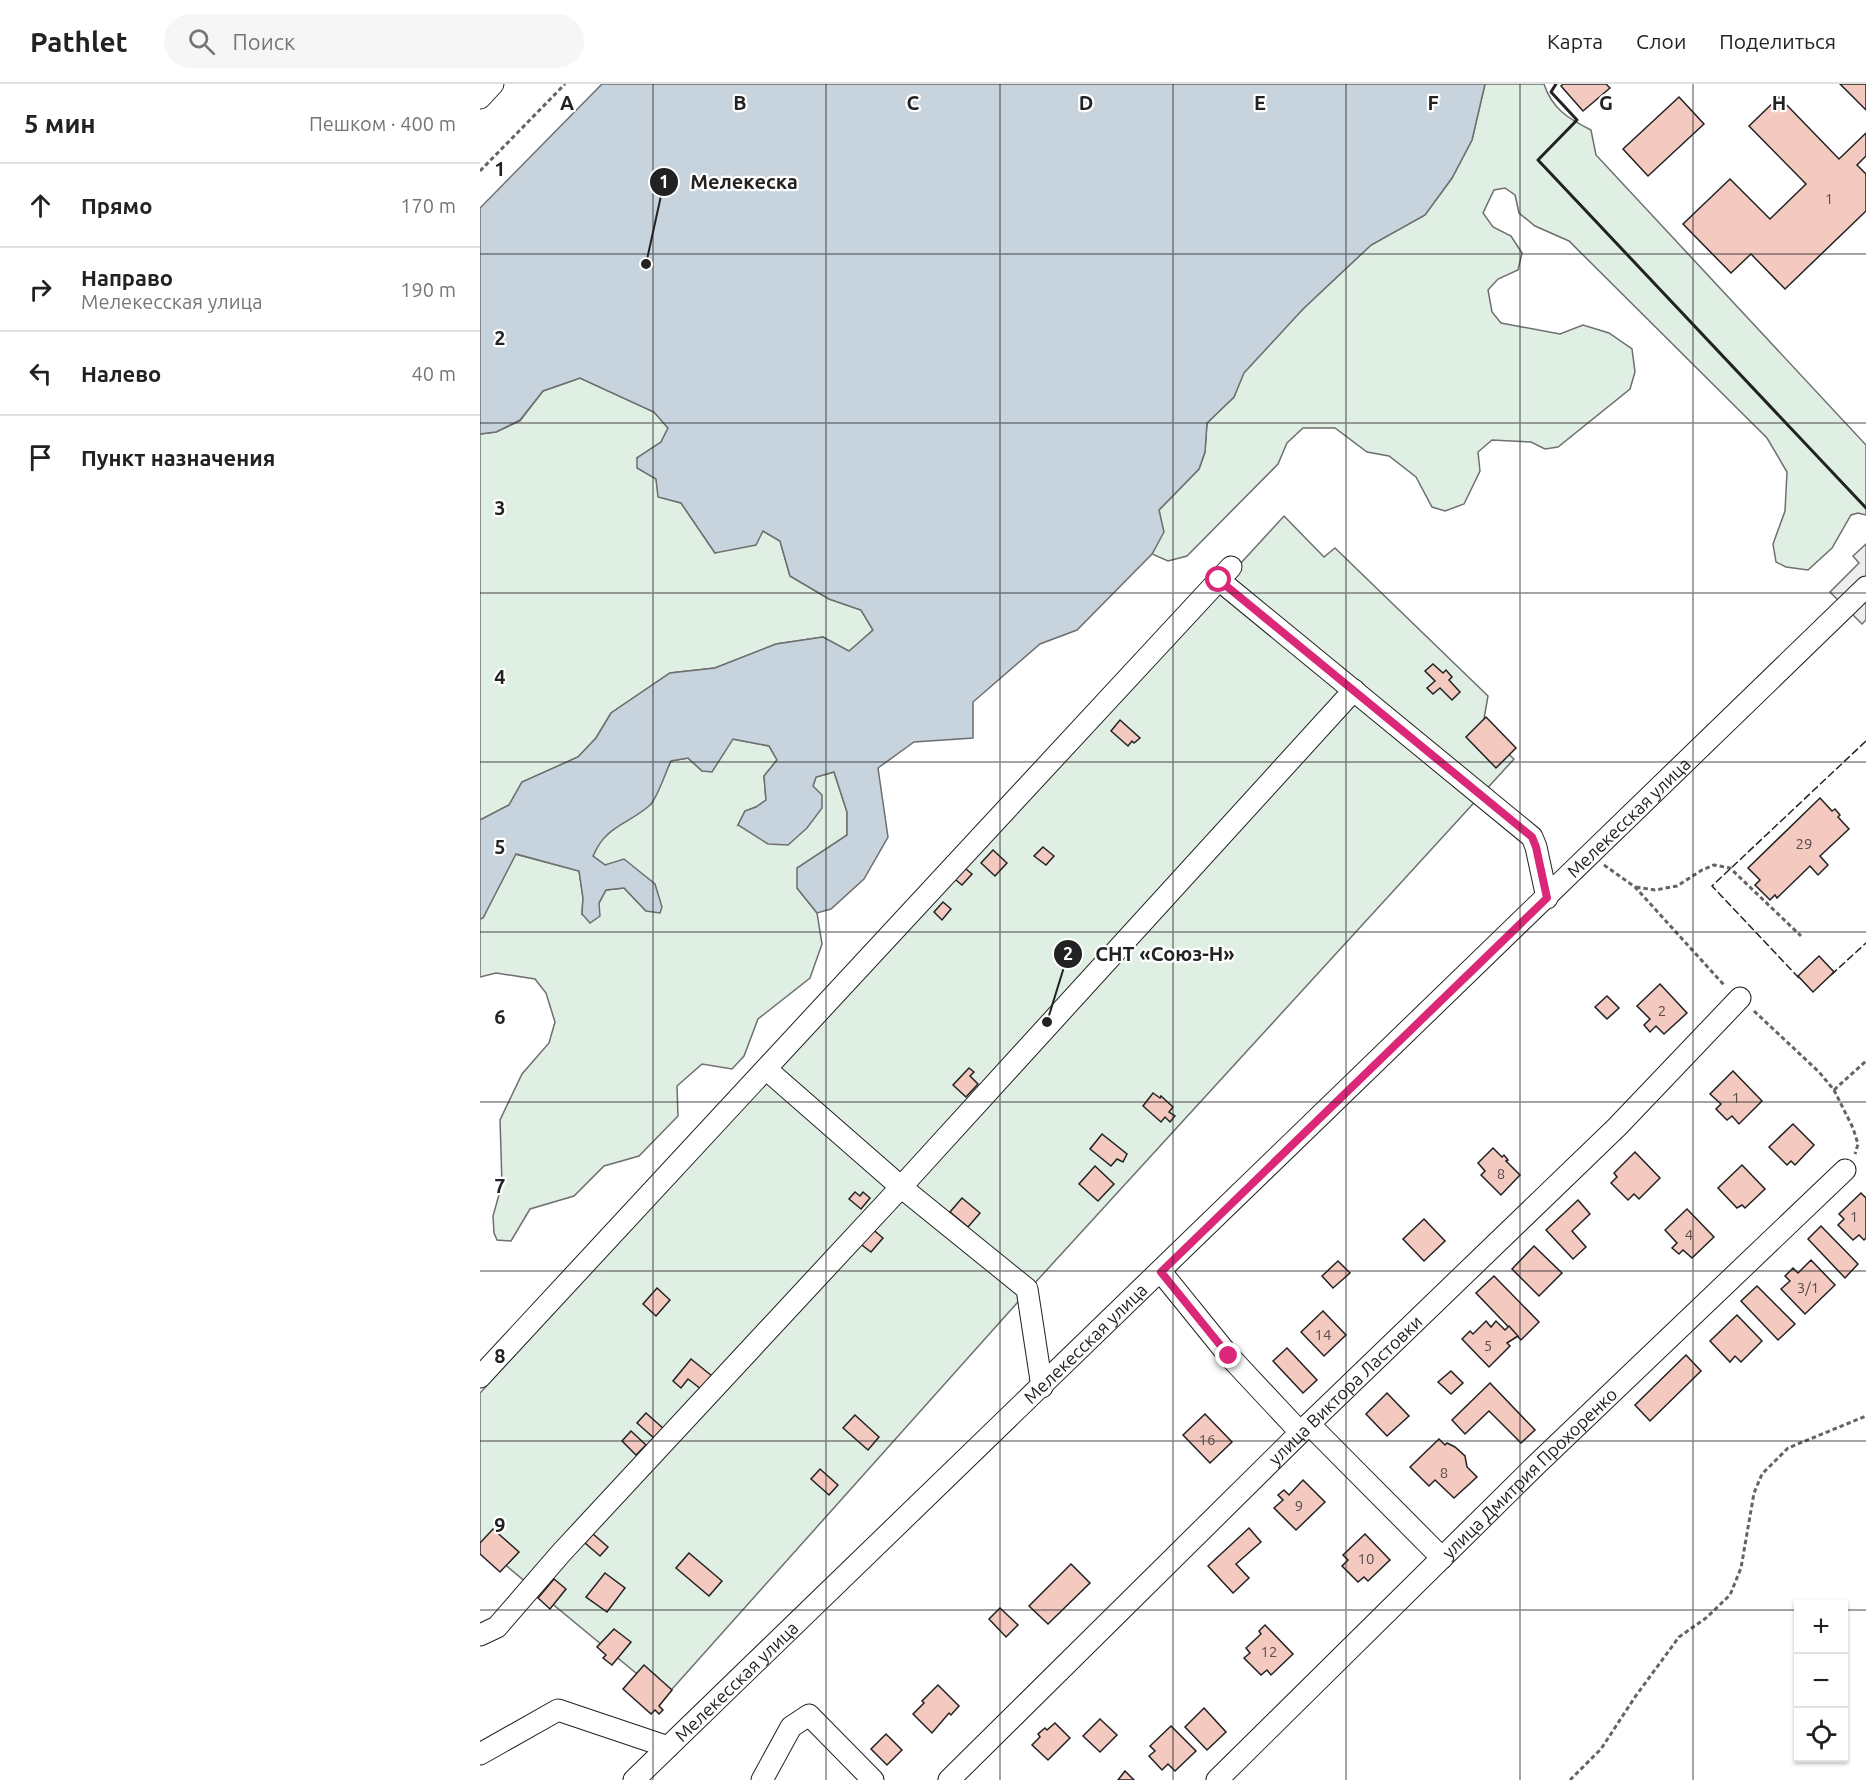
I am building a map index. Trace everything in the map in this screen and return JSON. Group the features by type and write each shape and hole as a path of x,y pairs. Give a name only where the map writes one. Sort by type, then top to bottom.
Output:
{"street":[{"path":"480,98 493,84"},
{"path":"480,1377 1225,573 1354,690 1532,837 1547,898"},
{"name":"Мелекесская улица","path":"634,1780 1866,587"},
{"path":"480,1635 497,1628 570,1544 901,1187 1354,690"},
{"name":"улица Виктора Ластовки","path":"949,1780 1305,1428 1617,1127 1740,998"},
{"path":"766,1069 901,1187 1027,1289 1042,1387"},
{"name":"улица Дмитрия Прохоренко","path":"1217,1780 1544,1457 1845,1170"},
{"path":"1161,1272 1229,1356 1442,1558"},
{"path":"480,1754 558,1710 668,1748 652,1780"},
{"path":"762,1780 791,1728 809,1715 873,1780"}],"path":[{"path":"480,171 565,84"},
{"path":"1635,887 1655,890 1677,886 1714,865 1730,868 1801,936"},
{"path":"1834,1090 1866,1061"},
{"path":"1570,1780 1601,1749 1679,1637 1706,1618 1730,1595 1742,1568 1754,1493 1762,1474 1788,1448 1866,1416"}],"green space":[{"path":"1485,84 1544,84 1547,93 1562,112 1591,130 1596,155 1866,445 1866,515 1858,513 1851,515 1832,548 1808,570 1786,567 1776,562 1773,544 1785,511 1787,472 1767,438 1569,241 1535,226 1519,213 1515,195 1505,188 1494,190 1483,213 1493,227 1511,236 1522,253 1518,270 1498,279 1488,290 1492,312 1501,323 1560,334 1583,325 1609,333 1632,349 1635,372 1630,389 1558,447 1545,449 1531,442 1492,440 1478,452 1480,471 1464,504 1445,511 1432,507 1416,477 1389,456 1367,452 1335,428 1303,428 1287,443 1278,464 1187,556 1168,561 1152,554 1163,532 1159,510 1199,469 1205,452 1207,423 1234,397 1243,373 1303,309 1371,245 1425,215 1452,178 1472,140"},
{"path":"580,378 654,412 668,428 661,442 637,458 656,479 659,497 681,503 715,553 763,531 780,541 790,576 829,599 861,610 873,630 849,652 823,637 776,644 715,668 670,673 611,713 596,738 578,757 522,782 509,805 480,820 480,434 496,432 520,421 543,391"},
{"path":"1284,516 1324,557 1335,548 1488,696 1482,730 1514,759 1033,1285 665,1697 480,1544 480,1393"},
{"path":"732,739 769,746 777,760 764,776 766,800 745,811 738,825 813,786 816,777 834,772 847,812 847,835 797,888 817,913 822,944 810,978 758,1019 744,1056 732,1069 702,1064 677,1086 678,1116 639,1156 604,1166 574,1196 530,1209 511,1241 497,1240 494,1233 493,1216 502,1184 500,1120 522,1074 549,1043 555,1022 546,993 535,979 496,973 480,977 480,919 483,918 515,854 579,871 583,898 582,914 599,903 606,890 624,888 646,911 605,865 593,856 600,841 616,827 651,804 671,761 688,758 702,771"}],"shaded area":[{"path":"602,84 1485,84 1472,140 1452,178 1425,215 1371,245 1303,309 1244,373 1234,397 1207,423 1205,452 1199,469 1159,510 1164,532 1152,554 1077,630 1040,644 973,702 973,738 914,742 878,768 888,837 864,879 831,909 817,913 797,888 797,868 847,835 847,812 834,772 816,777 813,786 822,795 822,808 807,828 788,845 768,844 738,825 745,811 766,800 764,776 777,760 769,746 733,739 712,772 702,771 688,758 671,761 659,791 650,805 611,831 593,856 605,865 624,859 655,884 662,907 660,913 646,911 624,888 606,890 599,903 600,916 590,923 582,914 583,898 579,871 516,854 483,918 480,919 480,820 509,805 522,782 578,757 596,738 611,713 670,673 715,668 776,644 823,637 849,651 873,630 861,610 829,599 790,576 780,541 763,531 756,545 715,553 681,503 658,497 656,479 637,468 637,458 661,442 668,428 654,412 580,378 543,391 520,420 496,432 480,434 480,208"},
{"path":"1866,544 1866,620 1862,624 1830,592 1859,563 1853,556"}],"building":[{"path":"1563,84 1606,84 1610,88 1583,111 1561,86"},
{"path":"1840,84 1866,84 1866,110"},
{"path":"1679,97 1704,124 1648,176 1623,149"},
{"path":"1779,97 1839,159 1866,133 1866,156 1857,165 1866,174 1866,211 1785,289 1751,254 1731,273 1683,224 1730,179 1770,219 1806,184 1749,126"},
{"path":"1433,664 1443,673 1446,670 1452,677 1449,680 1460,692 1452,700 1440,688 1433,694 1427,688 1435,681 1425,671"},
{"path":"1486,717 1516,748 1496,768 1466,737"},
{"path":"1120,720 1140,738 1134,743 1132,741 1128,746 1111,731"},
{"path":"1820,798 1832,811 1835,809 1840,815 1838,817 1849,829 1820,856 1828,865 1818,875 1810,866 1777,898 1775,895 1770,900 1755,885 1760,880 1748,868"},
{"path":"1043,847 1054,856 1046,865 1034,856"},
{"path":"993,850 1007,863 995,876 981,863"},
{"path":"961,865 972,874 962,885 951,876"},
{"path":"943,902 951,909 942,920 934,912"},
{"path":"1819,956 1834,972 1813,992 1798,976"},
{"path":"1660,984 1687,1013 1664,1034 1656,1026 1650,1032 1644,1025 1650,1019 1637,1006"},
{"path":"1607,996 1619,1008 1607,1019 1595,1007"},
{"path":"969,1068 974,1072 970,1076 978,1084 966,1097 953,1085"},
{"path":"1733,1071 1762,1101 1739,1124 1732,1116 1727,1120 1716,1109 1721,1104 1710,1094"},
{"path":"1153,1093 1160,1098 1161,1096 1173,1107 1169,1112 1175,1116 1170,1122 1165,1117 1161,1122 1143,1106"},
{"path":"1793,1124 1814,1145 1795,1165 1791,1161 1787,1165 1769,1147"},
{"path":"1102,1134 1127,1154 1123,1162 1117,1159 1111,1166 1090,1149"},
{"path":"1493,1148 1502,1157 1504,1155 1508,1160 1506,1161 1520,1175 1501,1195 1481,1175 1485,1171 1478,1163"},
{"path":"1635,1152 1660,1178 1639,1199 1634,1194 1628,1200 1611,1183 1617,1177 1614,1173"},
{"path":"1742,1165 1765,1189 1745,1208 1742,1205 1737,1208 1718,1188"},
{"path":"1095,1166 1114,1184 1098,1201 1079,1184"},
{"path":"855,1192 860,1196 863,1192 870,1198 861,1209 849,1199"},
{"path":"1861,1193 1866,1198 1866,1238 1864,1240 1859,1235 1853,1240 1838,1225 1844,1219 1839,1214"},
{"path":"962,1198 980,1213 968,1227 950,1212"},
{"path":"1578,1200 1590,1214 1572,1231 1586,1247 1573,1259 1546,1230"},
{"path":"1687,1209 1714,1237 1692,1258 1683,1250 1679,1254 1672,1248 1677,1243 1665,1230"},
{"path":"1424,1219 1445,1241 1424,1261 1403,1239"},
{"path":"1821,1226 1858,1264 1845,1278 1808,1239"},
{"path":"870,1227 883,1238 871,1252 858,1242"},
{"path":"1534,1246 1562,1273 1539,1296 1512,1269"},
{"path":"1811,1260 1835,1285 1805,1314 1781,1289 1790,1281 1785,1276 1793,1268 1798,1273"},
{"path":"1338,1261 1350,1273 1333,1288 1322,1276"},
{"path":"1494,1276 1539,1322 1521,1340 1476,1293"},
{"path":"1757,1286 1795,1324 1778,1340 1741,1301"},
{"path":"657,1288 670,1300 656,1316 643,1304"},
{"path":"1323,1311 1346,1335 1324,1356 1301,1332"},
{"path":"1737,1315 1762,1341 1741,1362 1735,1356 1730,1362 1710,1341"},
{"path":"1486,1321 1491,1327 1496,1321 1505,1330 1509,1326 1518,1336 1507,1343 1510,1346 1489,1367 1462,1339 1470,1331 1473,1334"},
{"path":"1287,1348 1317,1380 1303,1393 1273,1361"},
{"path":"1686,1355 1701,1371 1650,1421 1635,1405"},
{"path":"691,1359 712,1376 701,1389 688,1379 681,1388 673,1381"},
{"path":"1451,1371 1463,1383 1451,1394 1438,1382"},
{"path":"1490,1383 1535,1430 1521,1443 1489,1411 1465,1434 1452,1420"},
{"path":"1387,1393 1409,1416 1387,1436 1366,1414"},
{"path":"646,1413 664,1429 655,1439 637,1423"},
{"path":"1205,1414 1232,1442 1210,1463 1183,1435"},
{"path":"855,1415 879,1437 868,1450 843,1428"},
{"path":"631,1431 646,1445 636,1455 622,1441"},
{"path":"1439,1439 1445,1445 1447,1443 1455,1447 1465,1456 1467,1467 1477,1477 1454,1498 1435,1480 1429,1486 1410,1467"},
{"path":"820,1469 838,1485 829,1495 811,1479"},
{"path":"1303,1480 1325,1502 1296,1530 1274,1508 1283,1500 1278,1495 1284,1490 1289,1495"},
{"path":"1249,1528 1261,1542 1236,1564 1249,1578 1233,1593 1208,1566"},
{"path":"493,1529 519,1552 500,1572 480,1554 480,1543"},
{"path":"593,1534 608,1547 600,1556 585,1543"},
{"path":"1365,1534 1390,1560 1368,1581 1364,1577 1358,1582 1342,1566 1348,1560 1343,1555"},
{"path":"689,1553 722,1581 709,1596 676,1568"},
{"path":"1071,1564 1090,1583 1048,1624 1029,1606"},
{"path":"605,1573 625,1588 607,1612 586,1597"},
{"path":"554,1579 566,1589 550,1609 538,1598"},
{"path":"1000,1608 1018,1625 1006,1637 989,1619"},
{"path":"1265,1625 1293,1654 1271,1675 1267,1670 1261,1675 1244,1658 1250,1653 1246,1648 1261,1634 1259,1631"},
{"path":"614,1629 631,1642 612,1665 603,1658 606,1655 597,1647"},
{"path":"644,1665 672,1690 659,1706 663,1710 659,1714 655,1710 651,1714 623,1689"},
{"path":"938,1685 959,1706 951,1715 949,1713 932,1733 913,1714"},
{"path":"1204,1708 1226,1732 1207,1750 1185,1727"},
{"path":"1100,1719 1117,1735 1100,1752 1083,1736"},
{"path":"1055,1723 1070,1738 1048,1760 1032,1745 1040,1737 1038,1734"},
{"path":"1171,1726 1196,1751 1175,1771 1168,1764 1162,1770 1149,1756 1155,1751 1150,1746"},
{"path":"886,1734 902,1750 887,1765 871,1749"},
{"path":"1125,1771 1134,1780 1118,1780"}],"fence":[{"path":"1799,978 1712,886 1866,741"},
{"path":"1831,975 1866,943"}],"wall":[{"path":"1556,84 1551,92 1577,120 1538,160 1866,508"}],"place":[{"name":"Мелекеска","path":"646,264"},
{"name":"СНТ «Союз-Н»","path":"1047,1022"}],"route":[{"path":"1219,580 1532,837 1547,898 1161,1272 1229,1356"}]}
